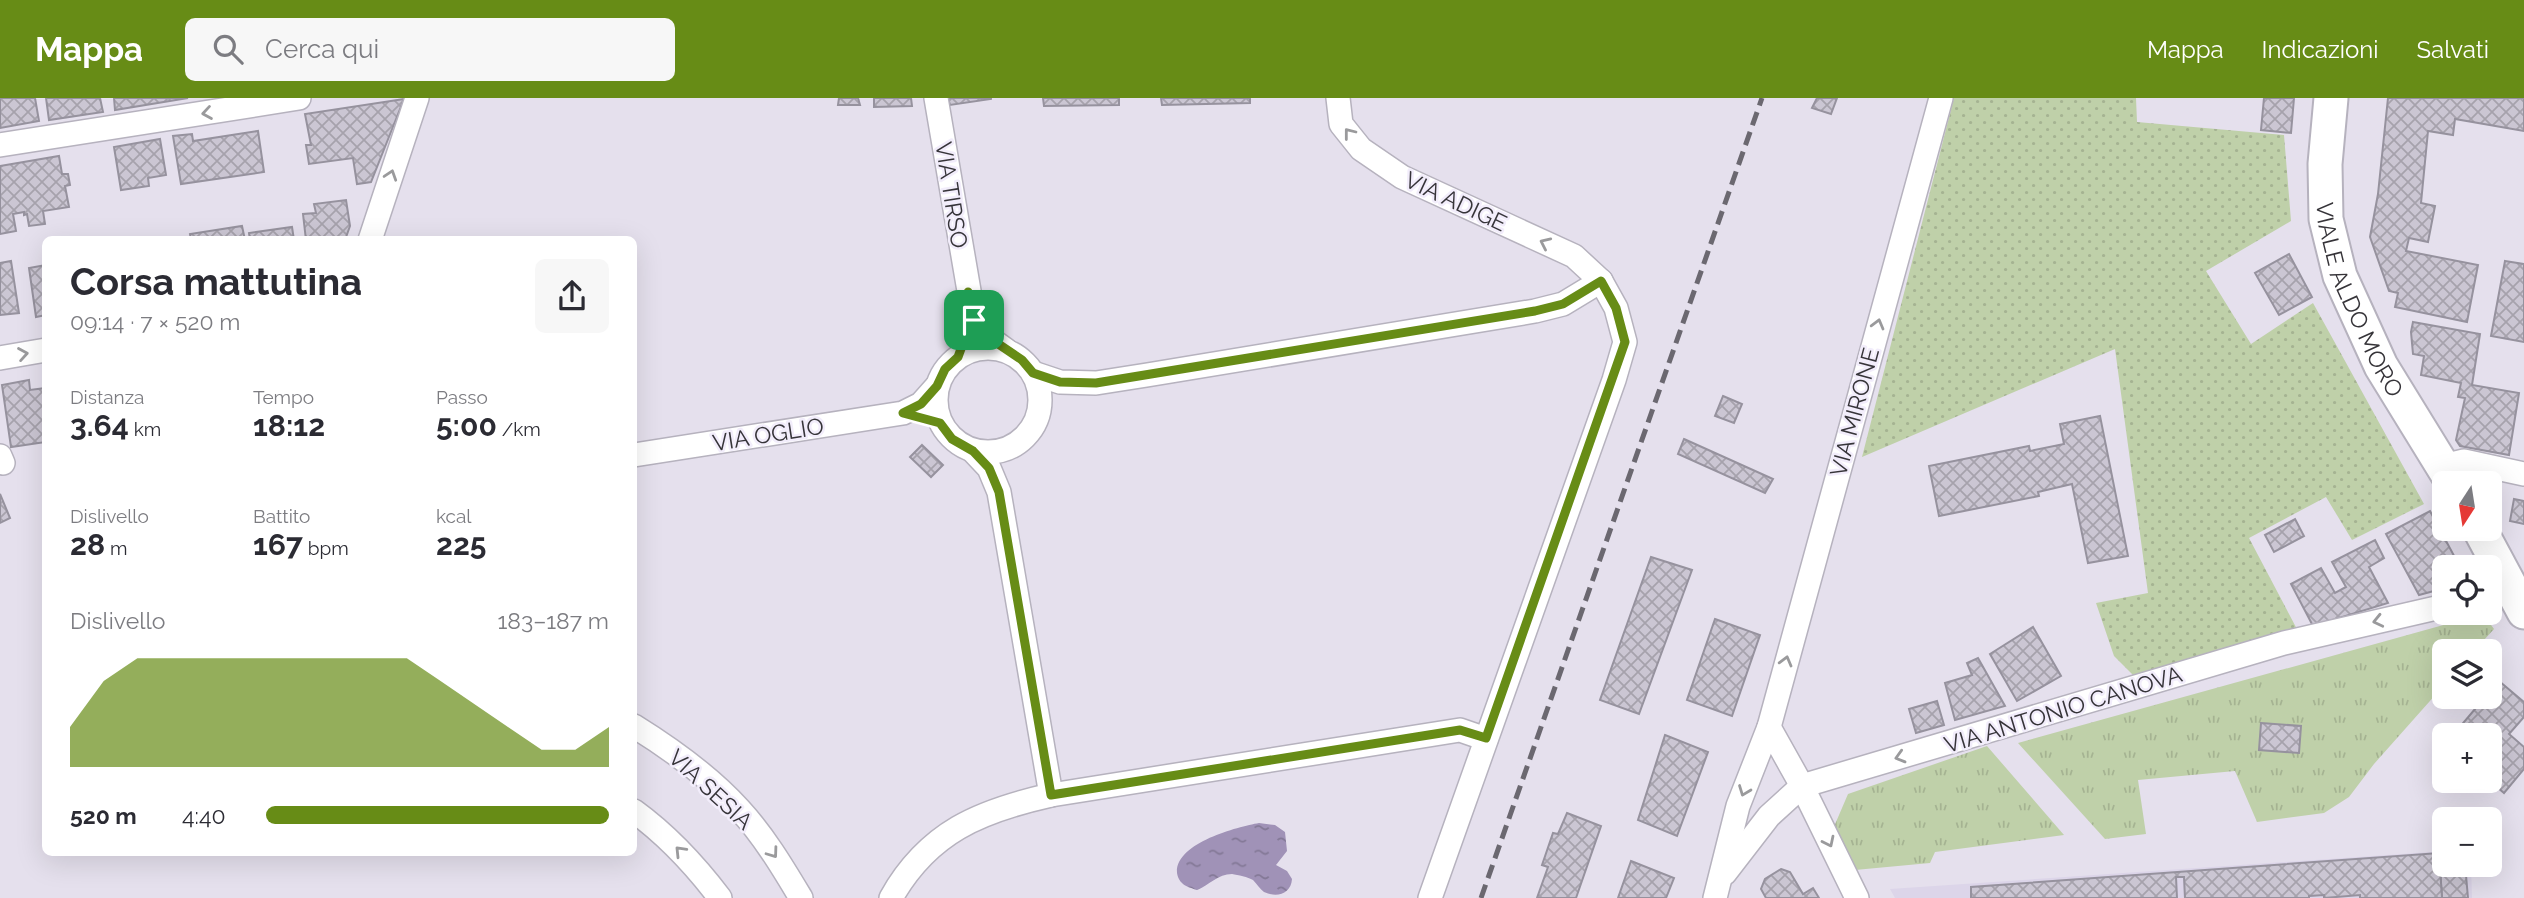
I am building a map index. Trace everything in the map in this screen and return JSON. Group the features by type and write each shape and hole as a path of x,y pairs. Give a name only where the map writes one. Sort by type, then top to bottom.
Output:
{"main road":[{"name":"VIALE ALDO MORO","path":"2331,98 2325,164 2326,219 2340,276 2381,366 2446,471"},
{"path":"2484,541 2509,599"}],"street":[{"path":"0,145 299,98"},
{"path":"371,236 417,98"},
{"name":"VIA TIRSO","path":"936,98 968,292"},
{"name":"VIA ADIGE","path":"1338,98 1341,124 1361,149 1402,177 1574,256 1601,281 1616,308 1625,342 1430,898"},
{"name":"VIA MIRONE","path":"1718,888 1738,806 1769,727 1941,98"},
{"path":"1033,373 1060,382 1096,383 1535,311 1563,304 1601,281"},
{"path":"968,292 974,320 988,337 1022,360 1033,373 1040,390 1040,411 1034,426 1023,440 1009,449 992,453 973,451"},
{"path":"958,357 966,335 968,292"},
{"path":"903,413 921,404 937,386 945,369 958,357 973,350 990,347 1007,351"},
{"path":"0,358 42,351"},
{"path":"1040,411 1061,396 1096,383"},
{"path":"937,386 935,404 940,423 952,439 973,451 989,468 999,492"},
{"path":"903,413 940,423"},
{"name":"VIA OGLIO","path":"637,456 903,413"},
{"path":"1009,449 1000,470 999,492 1051,795"},
{"path":"2452,471 2464,461 2523,466"},
{"name":"VIA ANTONIO CANOVA","path":"1718,888 1769,816 1801,786 2284,643 2432,609"},
{"path":"1769,727 1857,898"},
{"name":"VIA SESIA","path":"637,728 666,746 739,809 775,856 802,898"},
{"path":"891,898 925,850 952,831 1010,804 1051,795 1460,730 1486,738"},
{"path":"637,814 673,844 704,876 720,898"}],"shaded area":[{"path":"2432,852 2432,877 2471,877 2472,898 1895,898 1890,889"}],"green space":[{"path":"1954,98 2136,98 2137,122 2284,135 2291,221 2206,271 2251,344 2313,303 2424,504 2352,540 2326,497 2249,538 2299,633 2133,675 2114,656 2096,603 2148,593 2115,349 1862,457"},
{"path":"2443,625 2491,625 2494,629 2485,639 2432,639 2432,699 2374,764 2349,797 2324,813 2257,822 2235,771 2138,780 2146,834 2105,839 2018,743"},
{"path":"1987,746 2064,835 1935,852 1930,863 1855,870 1833,829 1848,794"}],"water":[{"path":"1259,823 1275,825 1285,832 1287,851 1276,865 1287,871 1292,879 1286,891 1269,894 1253,880 1232,874 1218,878 1197,890 1184,885 1180,880 1177,873 1179,862 1196,845 1237,828"}],"building":[{"path":"0,98 35,98 39,121 0,128"},
{"path":"46,98 100,98 103,112 49,120"},
{"path":"114,98 188,98 115,110"},
{"path":"839,98 858,98 860,105 838,105"},
{"path":"874,98 911,98 912,106 874,107"},
{"path":"948,98 991,98 991,99 950,105"},
{"path":"1043,98 1119,98 1119,105 1044,106"},
{"path":"1161,98 1250,98 1250,103 1162,105"},
{"path":"1817,98 1837,98 1831,114 1812,108"},
{"path":"2264,98 2294,98 2291,133 2261,130"},
{"path":"2388,98 2524,98 2524,131 2455,119 2453,135 2428,131 2421,203 2435,206 2428,242 2409,238 2406,251 2478,265 2467,322 2395,307 2398,293 2389,291 2370,237 2378,194"},
{"path":"404,99 371,182 357,184 353,158 309,164 306,145 311,145 305,114"},
{"path":"258,131 264,172 181,184 173,136 192,134 193,141"},
{"path":"160,139 166,175 148,178 149,186 121,190 114,147"},
{"path":"59,156 62,174 68,174 70,185 65,186 69,207 43,211 45,224 29,226 27,214 13,214 16,231 0,234 0,166"},
{"path":"346,200 350,226 346,236 306,236 303,214 316,213 314,204"},
{"path":"242,226 244,236 190,236"},
{"path":"292,227 293,236 249,236 249,233"},
{"path":"2289,254 2312,297 2279,315 2255,273"},
{"path":"11,261 19,313 0,315 0,263"},
{"path":"2505,261 2524,264 2524,342 2491,336"},
{"path":"42,266 42,316 36,317 29,268"},
{"path":"2413,322 2480,334 2472,385 2519,393 2509,455 2460,446 2456,440 2465,398 2458,397 2461,383 2421,375 2424,356 2413,354"},
{"path":"29,380 30,390 42,388 42,443 11,447 2,385"},
{"path":"1723,396 1742,404 1734,423 1715,416"},
{"path":"2100,416 2128,556 2088,563 2072,484 2038,492 2039,496 1939,516 1929,466 2029,446 2030,451 2064,444 2060,424"},
{"path":"1684,439 1773,479 1765,493 1678,454"},
{"path":"922,445 943,465 931,477 910,457"},
{"path":"0,494 10,518 0,523"},
{"path":"2514,499 2524,501 2524,524 2510,521"},
{"path":"2430,511 2432,541 2446,541 2454,555 2432,555 2432,592 2419,595 2386,534"},
{"path":"2295,519 2304,536 2274,552 2265,535"},
{"path":"2375,540 2384,558 2369,567 2388,603 2313,626 2291,584 2321,568 2335,593 2346,587 2332,562"},
{"path":"1651,557 1692,570 1639,714 1600,700"},
{"path":"1715,619 1760,635 1732,716 1687,700"},
{"path":"2033,627 2061,676 2017,701 1990,654"},
{"path":"1978,658 2005,706 1955,720 1945,683 1972,675 1967,663"},
{"path":"2502,684 2524,702 2524,717 2509,734 2524,747 2524,769 2504,793 2502,723 2463,723 2475,709 2502,709"},
{"path":"1937,701 1944,725 1916,733 1909,709"},
{"path":"2261,723 2301,726 2299,753 2259,750"},
{"path":"1665,735 1708,752 1677,836 1638,820"},
{"path":"1567,813 1601,826 1576,898 1537,898 1548,867 1542,865 1553,833 1558,834"},
{"path":"2432,854 2432,877 2441,877 2442,898 2360,898 2360,895 2324,898 2324,895 2309,898 2185,898 2184,877 2176,877 2177,898 1971,898 1971,887"},
{"path":"1631,861 1674,878 1666,898 1618,898"},
{"path":"1781,869 1790,872 1803,894 1813,888 1819,898 1766,898 1761,889 1765,879"},
{"path":"2441,877 2466,877 2468,898 2442,898"}],"railway":[{"path":"1481,898 1762,98"}],"route":[{"path":"1601,281 1616,308 1625,342 1614,380 1486,738 1460,730 1051,795 999,492 989,468 973,451 952,439 940,423 903,413 921,404 937,386 945,369 958,357 966,335 968,292 974,320 988,337 1022,360 1033,373 1060,382 1096,383 1535,311 1563,304 1601,281"}]}
